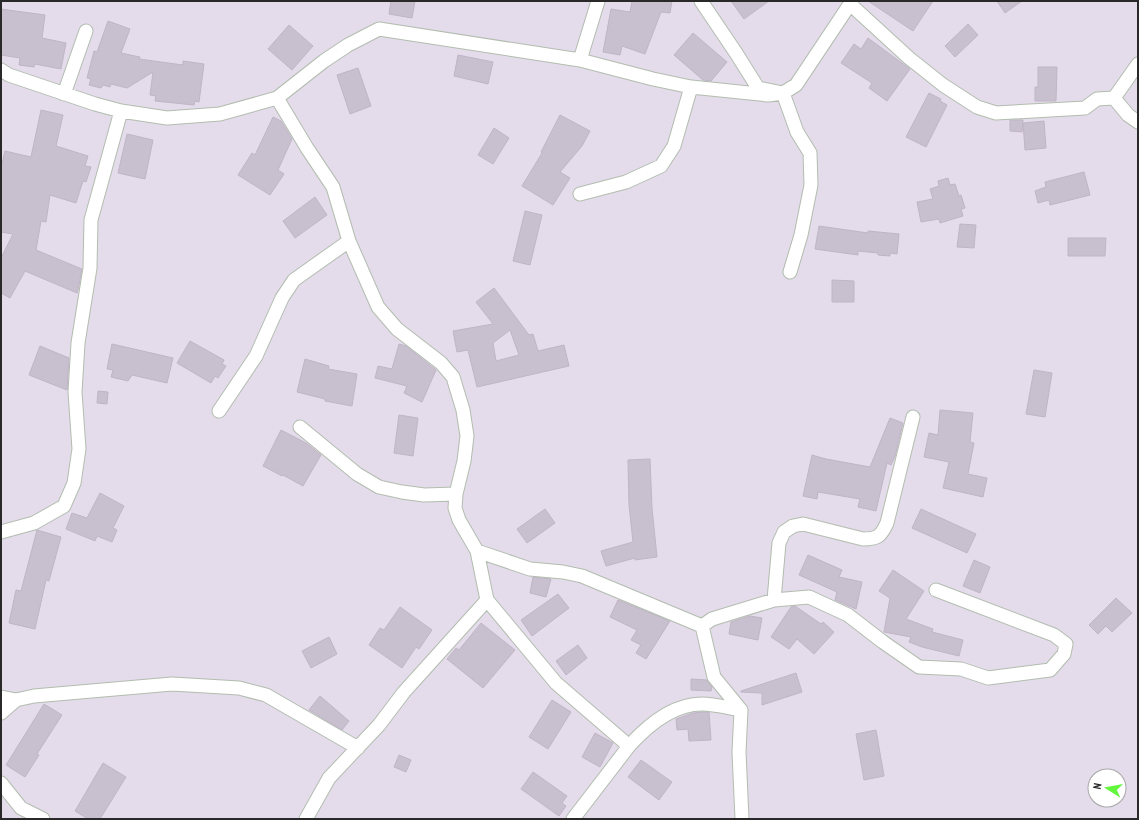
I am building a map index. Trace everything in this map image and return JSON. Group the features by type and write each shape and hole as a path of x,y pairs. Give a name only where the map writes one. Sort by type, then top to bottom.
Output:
{"street":[{"path":"580,60 598,1"},
{"path":"700,1 758,88 783,92"},
{"path":"1,70 9,75 64,94 121,111 168,118 220,114 277,98 324,61 348,45 379,29 580,60 653,79 691,87 768,95 783,92 796,85 851,2 909,58 943,85 977,107 996,113 1085,108 1097,99 1114,98"},
{"path":"64,94 86,31"},
{"path":"1114,98 1138,64"},
{"path":"580,194 626,182 661,166 674,146 691,87"},
{"path":"783,92 797,132 810,153 811,185 801,235 790,272"},
{"path":"277,98 307,148 333,186 349,241 378,307 397,329 441,362 453,377 463,410 467,436 464,461 456,494 455,508 459,520 477,551 487,600 556,683 629,746"},
{"path":"1114,98 1128,115 1138,122"},
{"path":"1,532 34,523 64,506 74,483 79,449 75,392 78,343 90,268 92,220 121,111"},
{"path":"219,411 256,356 282,298 294,280 349,241"},
{"path":"774,600 780,543 784,532 793,526 803,524 873,539 882,534 887,523 914,417"},
{"path":"300,427 357,474 380,487 424,495 456,494"},
{"path":"477,551 530,569 563,572 582,576 702,626"},
{"path":"702,626 712,619 774,600 809,597 848,615 919,667 961,669 988,678 1050,670 1064,654 1066,644 1054,635 936,590"},
{"path":"306,819 329,778 379,725 404,692 487,600"},
{"path":"702,626 714,677 741,710 739,752 742,819"},
{"path":"1,697 16,700 34,696 172,684 239,688 266,695 358,748"},
{"path":"1,713 16,700"},
{"path":"573,819 629,746 642,732 680,707 702,704 741,710"},
{"path":"1,783 21,808 43,819"}],"building":[{"path":"391,1 415,1 412,18 389,14"},
{"path":"632,1 672,1 670,13 661,12 645,54 622,46 620,55 603,52 611,9 630,12"},
{"path":"731,1 769,1 744,19"},
{"path":"868,1 933,1 913,31"},
{"path":"997,1 1022,1 1005,13"},
{"path":"1,9 45,15 42,38 66,43 61,69 35,64 34,67 19,65 20,58 1,55"},
{"path":"108,21 130,29 121,53 140,57 139,59 183,65 183,61 204,64 199,102 195,101 194,105 155,101 156,96 150,95 153,72 127,88 111,84 110,87 103,85 101,88 89,85 91,79 87,78 94,51 97,52"},
{"path":"968,24 978,35 955,57 945,46"},
{"path":"289,25 313,46 292,70 268,49"},
{"path":"693,33 727,62 711,81 703,80 674,55"},
{"path":"868,38 910,69 887,101 869,88 872,83 841,63 854,44 861,49"},
{"path":"458,55 493,62 488,84 454,76"},
{"path":"1038,67 1057,67 1056,101 1035,101 1035,87 1038,87"},
{"path":"358,68 371,106 350,114 337,75"},
{"path":"929,93 941,99 940,101 947,105 926,147 906,137"},
{"path":"41,110 63,115 56,146 88,156 85,166 91,167 86,182 83,181 76,203 50,195 46,222 41,221 36,250 82,269 77,293 25,271 10,298 1,293 1,258 13,234 1,232 1,168 5,151 31,157"},
{"path":"560,115 590,131 582,146 560,172 570,178 553,205 522,186 542,153 541,152"},
{"path":"273,117 281,121 292,139 278,170 284,174 270,195 238,175 252,153 255,155"},
{"path":"1010,120 1023,120 1022,132 1010,131"},
{"path":"1044,121 1046,148 1025,150 1023,123"},
{"path":"494,128 509,138 493,164 478,155"},
{"path":"127,134 153,140 145,179 118,173"},
{"path":"1084,172 1090,195 1050,205 1049,200 1038,203 1035,191 1046,187 1045,182"},
{"path":"948,178 950,185 955,184 959,196 961,195 965,208 961,209 963,216 940,223 939,219 921,222 917,202 933,199 930,189 939,186 938,181"},
{"path":"315,197 327,215 295,238 283,221"},
{"path":"525,211 542,215 530,265 513,261"},
{"path":"960,224 976,225 974,248 957,247"},
{"path":"819,226 868,233 868,231 899,234 897,254 890,253 890,256 858,251 858,255 815,249"},
{"path":"1068,238 1106,238 1105,256 1068,256"},
{"path":"832,280 854,281 854,302 832,302"},
{"path":"494,288 529,335 533,334 538,351 564,345 569,366 477,387 468,350 457,352 453,331 493,324 476,302","holes":["510,330 519,355 496,361 493,343"]},
{"path":"190,341 224,360 222,364 226,366 218,378 215,376 211,383 177,363"},
{"path":"112,344 173,358 167,383 132,375 128,381 111,377 113,370 107,369"},
{"path":"399,344 406,346 436,370 422,402 404,393 407,386 375,378 378,366 392,369"},
{"path":"40,346 69,358 67,390 29,375"},
{"path":"305,359 329,366 328,369 357,374 352,406 325,401 325,399 297,392"},
{"path":"1034,370 1052,373 1045,417 1026,414"},
{"path":"98,391 108,392 107,404 97,403"},
{"path":"940,410 973,413 970,442 974,443 968,474 987,478 983,497 943,488 949,462 924,457 929,433 938,435"},
{"path":"399,415 418,418 413,456 394,453"},
{"path":"890,418 903,423 895,456 891,465 887,463 876,511 858,507 860,499 818,492 817,499 803,496 812,455 870,467"},
{"path":"281,430 306,443 321,455 303,486 263,466"},
{"path":"650,459 652,508 657,557 635,560 635,558 606,566 601,551 633,542 629,505 628,460"},
{"path":"100,493 124,506 113,528 117,530 112,542 97,536 95,541 66,529 72,513 87,518"},
{"path":"545,509 555,523 527,543 517,529"},
{"path":"921,509 976,534 967,553 912,528"},
{"path":"37,530 61,537 49,581 46,580 35,629 9,623 16,590 21,591"},
{"path":"808,555 842,570 839,577 862,582 856,609 835,600 837,592 799,575"},
{"path":"974,560 990,567 980,593 963,586"},
{"path":"893,570 924,591 906,619 933,629 932,632 963,640 959,656 922,647 909,642 911,637 884,632 890,598 879,591"},
{"path":"533,577 551,579 546,597 530,593"},
{"path":"558,594 569,608 532,636 521,620"},
{"path":"1116,598 1132,613 1112,632 1106,626 1098,634 1089,625"},
{"path":"618,600 670,621 646,659 636,653 641,645 631,640 637,630 610,617"},
{"path":"795,606 821,624 823,622 834,632 814,654 797,639 789,649 771,637 791,607"},
{"path":"400,607 432,630 419,649 416,647 402,668 369,645 380,628 384,630"},
{"path":"750,616 762,618 758,640 729,634 731,622"},
{"path":"481,623 515,650 483,688 447,659 456,648 459,650"},
{"path":"329,637 337,654 311,668 302,651"},
{"path":"578,645 587,658 566,675 556,661"},
{"path":"796,673 802,692 762,705 762,693 741,692 741,691"},
{"path":"691,679 707,680 712,687 711,691 691,690"},
{"path":"320,696 349,721 342,730 309,710"},
{"path":"552,700 571,712 548,749 529,737"},
{"path":"44,704 62,715 37,754 39,755 25,777 6,765"},
{"path":"709,712 711,740 689,741 688,729 677,730 676,719 693,713"},
{"path":"876,730 884,776 864,780 856,734"},
{"path":"595,733 613,743 600,767 582,757"},
{"path":"399,755 411,760 406,772 394,767"},
{"path":"641,760 672,782 659,800 628,777"},
{"path":"103,763 126,777 100,819 88,819 75,811"},
{"path":"533,772 567,796 562,803 566,806 559,816 521,789"}]}
